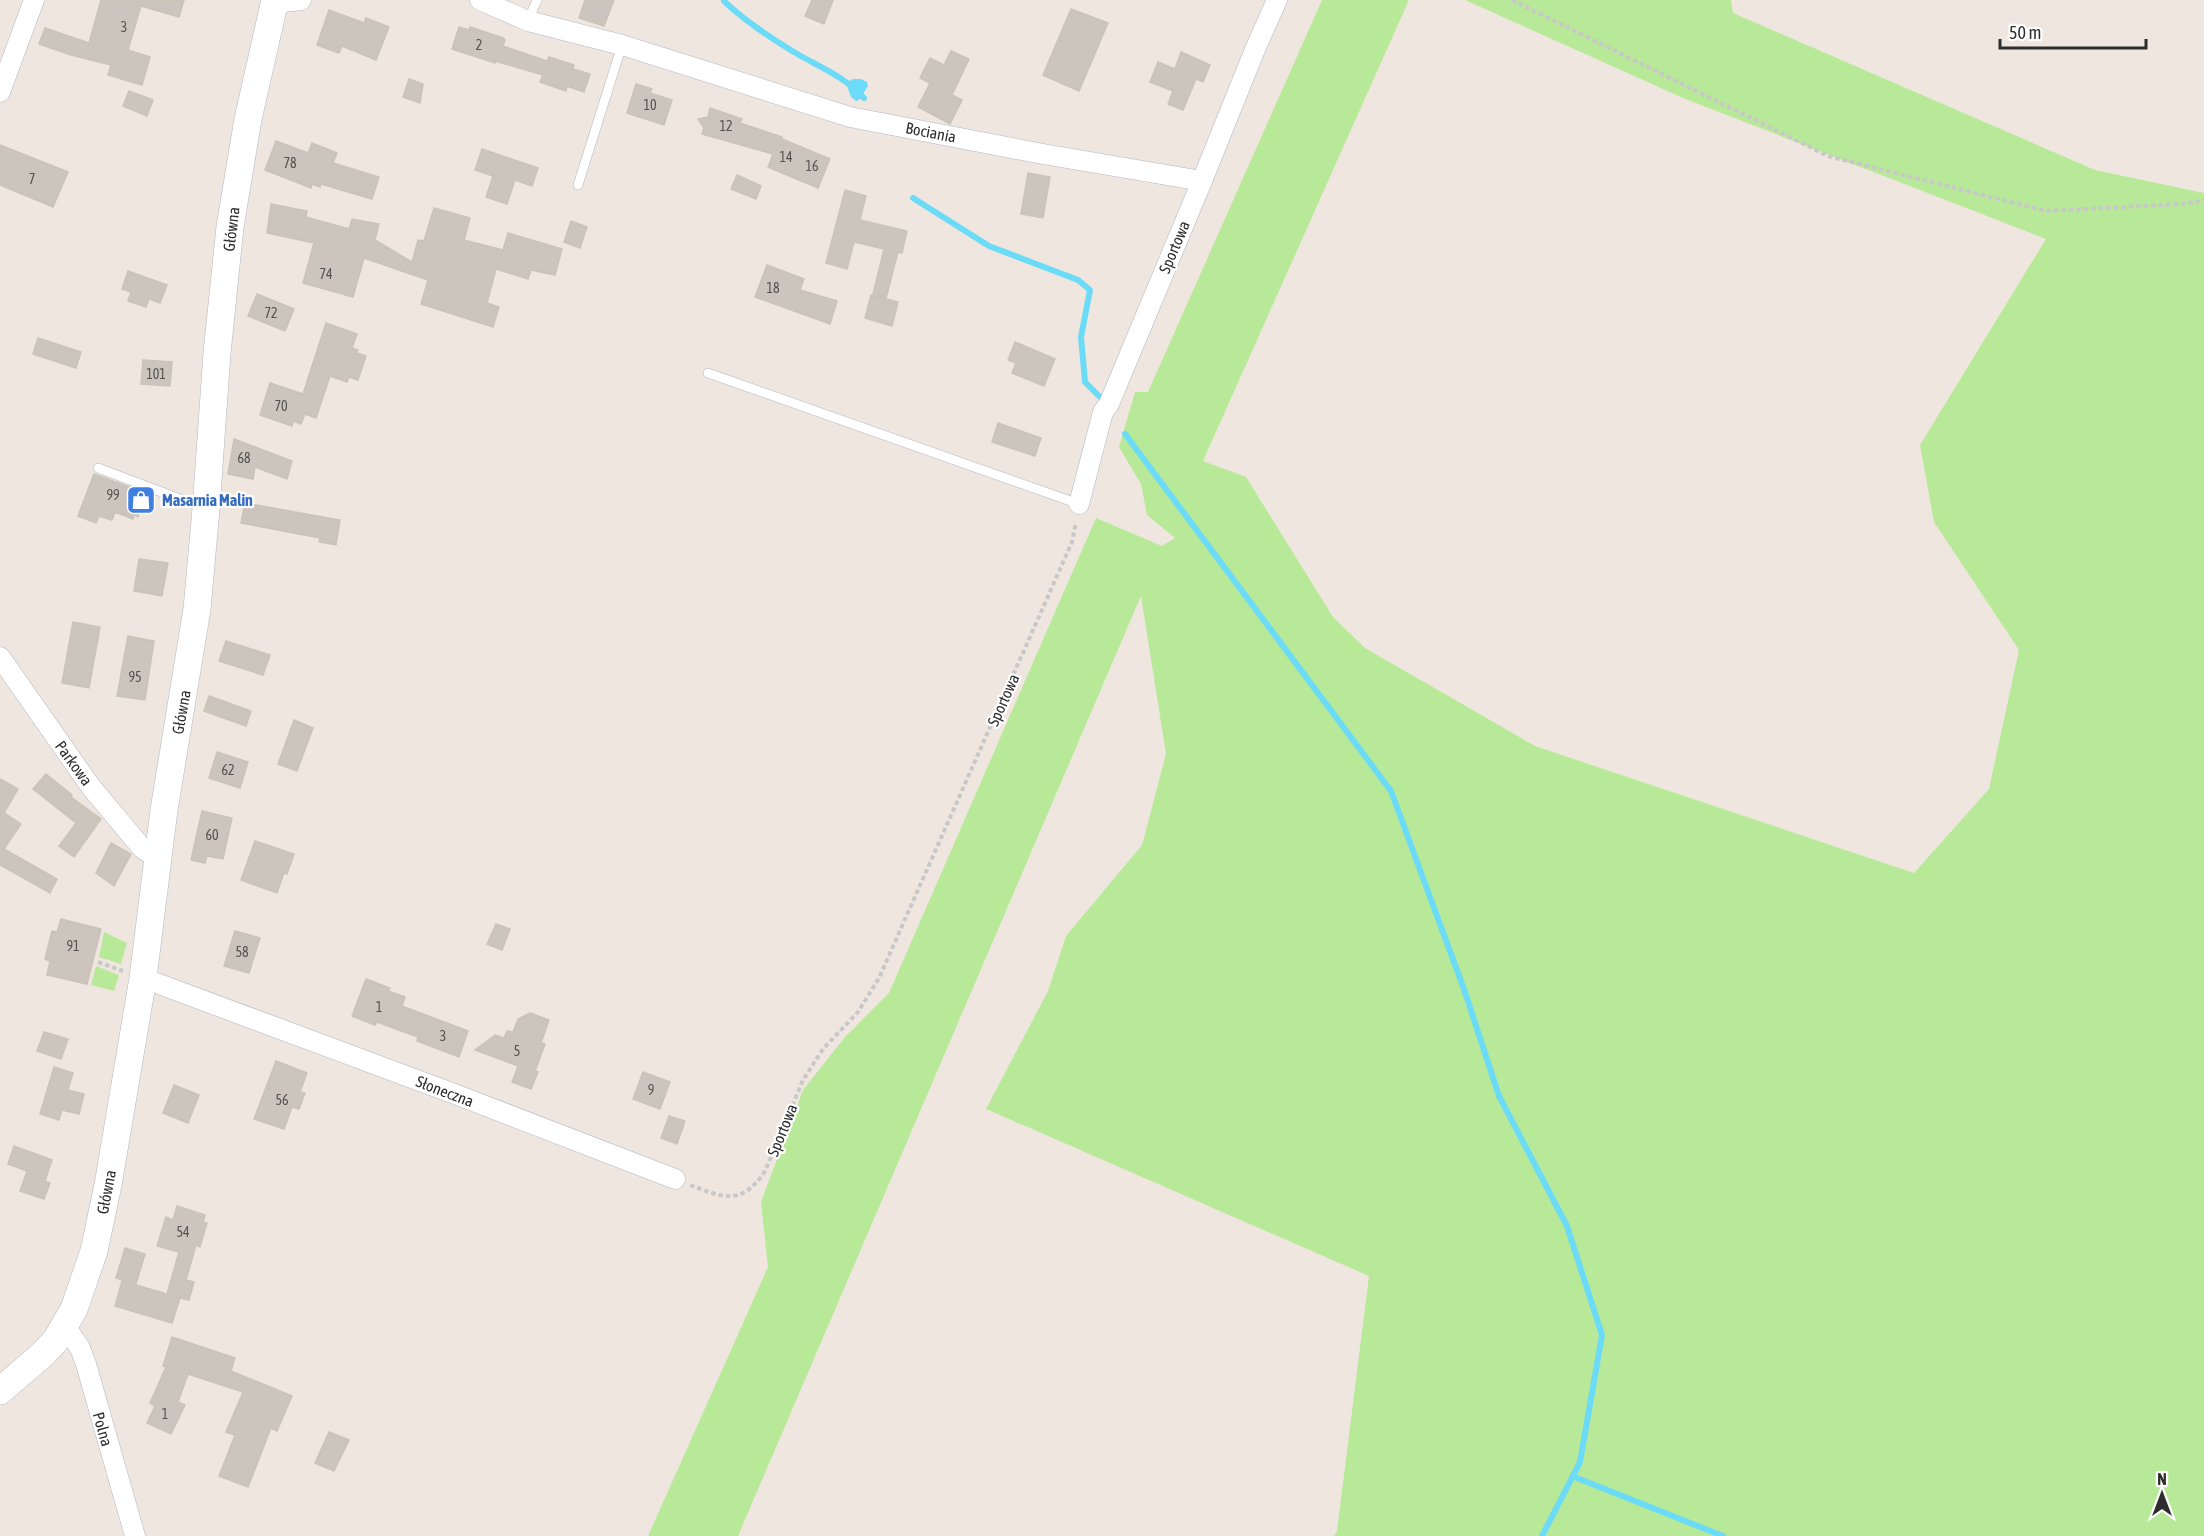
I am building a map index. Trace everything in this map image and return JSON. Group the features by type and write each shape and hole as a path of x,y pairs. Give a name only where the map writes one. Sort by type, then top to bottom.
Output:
{"street":[{"path":"0,92 34,0"},
{"path":"274,1 301,0"},
{"name":"Bociania","path":"480,0 528,21 622,45 850,117 1043,154 1202,181"},
{"path":"1202,181 1256,47 1278,0"},
{"name":"Główna","path":"0,1391 43,1354 65,1326 81,1293 94,1251 143,978 164,810 190,657 206,509 217,353 230,227 248,119 274,1"},
{"name":"Sportowa","path":"1079,504 1103,412 1109,404 1202,181"},
{"name":"Parkowa","path":"0,657 91,786 142,848 158,859"},
{"name":"Słoneczna","path":"143,978 430,1084 675,1179"},
{"name":"Polna","path":"65,1326 80,1348 86,1364 135,1536"}],"lane":[{"path":"528,21 537,0"},
{"path":"578,185 622,45"},
{"path":"708,373 1079,504"},
{"path":"98,468 206,509"}],"path":[{"path":"1512,0 1828,156 2046,211 2182,204 2204,200"},
{"name":"Sportowa","path":"675,1179 723,1196 741,1195 757,1184 765,1171 810,1067 823,1049 858,1012 879,978 1072,542 1079,504"}],"green space":[{"path":"1322,0 1409,0 1203,461 1246,477 1333,617 1365,648 1535,746 1914,873 1989,789 2019,650 1934,522 1920,445 2046,239 1683,98 1465,0 1731,0 1733,13 2095,170 2204,193 2204,1536 1334,1536 1337,1531 1369,1276 986,1109 1048,991 1066,936 1142,845 1166,754 1141,596 738,1536 648,1536 768,1267 761,1202 803,1090 845,1037 889,993 1096,518 1162,546 1175,538 1147,515 1141,484 1119,447 1135,392 1148,392"},
{"path":"104,932 127,943 121,964 99,957"},
{"path":"96,966 119,975 114,991 91,985"}],"water":[{"path":"853,79 861,79 867,82 868,86 856,101 851,97 846,83"}],"building":[{"path":"101,0 184,0 179,17 141,6 128,50 150,57 142,85 108,75 111,65 39,44 45,28 89,43"},
{"path":"585,0 614,0 604,26 579,18"},
{"path":"812,0 833,0 824,24 805,16"},
{"path":"1071,9 1108,23 1079,91 1043,75"},
{"path":"329,10 364,23 366,18 389,27 376,60 342,46 339,53 317,45"},
{"path":"459,27 469,30 470,27 503,38 505,40 503,46 547,61 549,57 574,65 573,69 590,74 584,92 567,86 566,91 540,82 543,75 452,49"},
{"path":"951,51 969,59 952,95 962,100 950,124 918,107 930,83 920,78 930,58 944,65"},
{"path":"1181,52 1210,65 1203,82 1196,79 1183,110 1168,104 1173,91 1150,82 1158,62 1175,69"},
{"path":"409,79 423,84 420,103 403,97"},
{"path":"636,84 652,89 650,93 672,100 664,125 627,113"},
{"path":"129,91 153,100 147,116 123,106"},
{"path":"710,108 742,119 740,123 782,137 782,139 830,159 818,188 768,167 773,154 702,134 704,128 698,119 708,117"},
{"path":"276,141 308,153 312,143 337,153 333,163 379,177 372,199 321,184 320,187 312,184 311,188 265,170"},
{"path":"0,145 68,172 53,207 0,185"},
{"path":"482,149 538,168 532,186 515,180 507,204 486,197 493,176 475,170"},
{"path":"1028,173 1050,177 1043,218 1021,214"},
{"path":"737,175 761,186 756,199 731,189"},
{"path":"845,190 866,196 860,220 907,231 902,253 898,252 886,298 873,294 884,249 854,242 847,269 826,263"},
{"path":"271,204 307,211 306,217 349,229 352,219 379,224 375,240 412,262 418,240 424,241 434,208 470,218 464,240 503,250 508,233 562,249 555,275 531,270 528,279 496,269 487,303 499,307 493,327 421,304 428,280 364,258 353,297 303,283 314,243 267,233"},
{"path":"571,221 587,227 580,248 564,242"},
{"path":"767,265 804,279 800,290 837,301 830,324 755,297"},
{"path":"128,271 167,285 160,303 149,299 146,307 128,301 131,292 122,289"},
{"path":"257,294 294,309 285,331 248,316"},
{"path":"871,295 898,302 892,326 865,318"},
{"path":"326,323 357,334 352,348 358,350 357,353 366,356 358,380 349,377 347,382 330,376 316,418 305,414 301,424 293,421 292,426 260,415 270,383 303,394"},
{"path":"38,338 81,352 76,368 33,354"},
{"path":"1015,342 1055,359 1044,386 1012,373 1016,363 1008,360"},
{"path":"143,360 172,362 170,386 141,384"},
{"path":"998,423 1041,438 1035,456 992,442"},
{"path":"234,439 292,461 287,479 255,467 253,479 228,474"},
{"path":"94,474 143,492 140,499 144,500 138,517 134,515 133,519 115,512 112,520 99,516 96,523 78,516"},
{"path":"245,503 340,520 336,545 319,542 320,538 241,523"},
{"path":"139,559 168,563 162,596 134,591"},
{"path":"73,622 100,627 89,688 62,683"},
{"path":"128,636 154,641 145,700 117,696"},
{"path":"226,641 270,655 263,675 219,661"},
{"path":"209,696 251,711 246,726 204,711"},
{"path":"294,720 313,728 297,771 278,764"},
{"path":"217,752 248,762 240,788 209,778"},
{"path":"46,774 72,795 71,797 101,819 74,857 59,846 76,823 33,789"},
{"path":"0,779 18,789 4,813 21,824 4,849 57,879 50,893 0,865"},
{"path":"202,811 232,818 223,859 207,856 205,863 191,860"},
{"path":"255,841 294,854 277,893 241,880"},
{"path":"111,843 131,854 114,886 96,873"},
{"path":"61,919 101,929 87,984 47,975 50,961 45,959 52,931 57,932"},
{"path":"496,924 510,929 502,950 487,944"},
{"path":"235,931 260,938 249,973 224,966"},
{"path":"366,979 390,988 388,991 405,997 402,1006 468,1031 459,1057 417,1041 418,1037 377,1022 375,1025 352,1016"},
{"path":"530,1013 549,1020 541,1043 545,1044 535,1071 538,1072 531,1089 512,1082 518,1066 475,1050 495,1035 504,1038 507,1031 513,1032 518,1019"},
{"path":"44,1032 68,1039 61,1059 37,1051"},
{"path":"276,1061 307,1073 300,1092 305,1093 299,1109 292,1107 284,1129 254,1119"},
{"path":"54,1067 73,1073 68,1090 84,1094 79,1114 62,1110 59,1120 40,1114"},
{"path":"643,1072 670,1082 660,1109 633,1099"},
{"path":"174,1085 199,1095 188,1123 163,1113"},
{"path":"669,1116 685,1121 677,1144 661,1138"},
{"path":"14,1146 52,1160 45,1181 50,1183 44,1199 20,1191 27,1171 8,1164"},
{"path":"177,1206 205,1215 203,1222 207,1223 200,1247 196,1245 186,1280 194,1282 189,1300 180,1298 172,1323 115,1306 122,1281 167,1294 179,1252 157,1246 166,1217 173,1220"},
{"path":"125,1248 145,1254 136,1284 116,1278"},
{"path":"172,1337 235,1358 231,1371 292,1396 277,1431 271,1428 248,1487 219,1476 235,1435 226,1432 243,1392 188,1374 178,1402 185,1405 171,1434 147,1423 155,1406 150,1403 166,1367 163,1366"},
{"path":"329,1432 349,1440 334,1471 315,1463"}],"waterway":[{"path":"724,1 779,43 841,78 864,98"},
{"path":"913,198 989,246 1078,280 1090,290 1081,337 1085,382 1101,398"},
{"path":"1125,434 1391,791 1465,992 1499,1096 1567,1226 1602,1335 1580,1462 1542,1536"},
{"path":"1572,1476 1723,1536"}],"place":[{"name":"Masarnia Malin","path":"141,500"}]}
